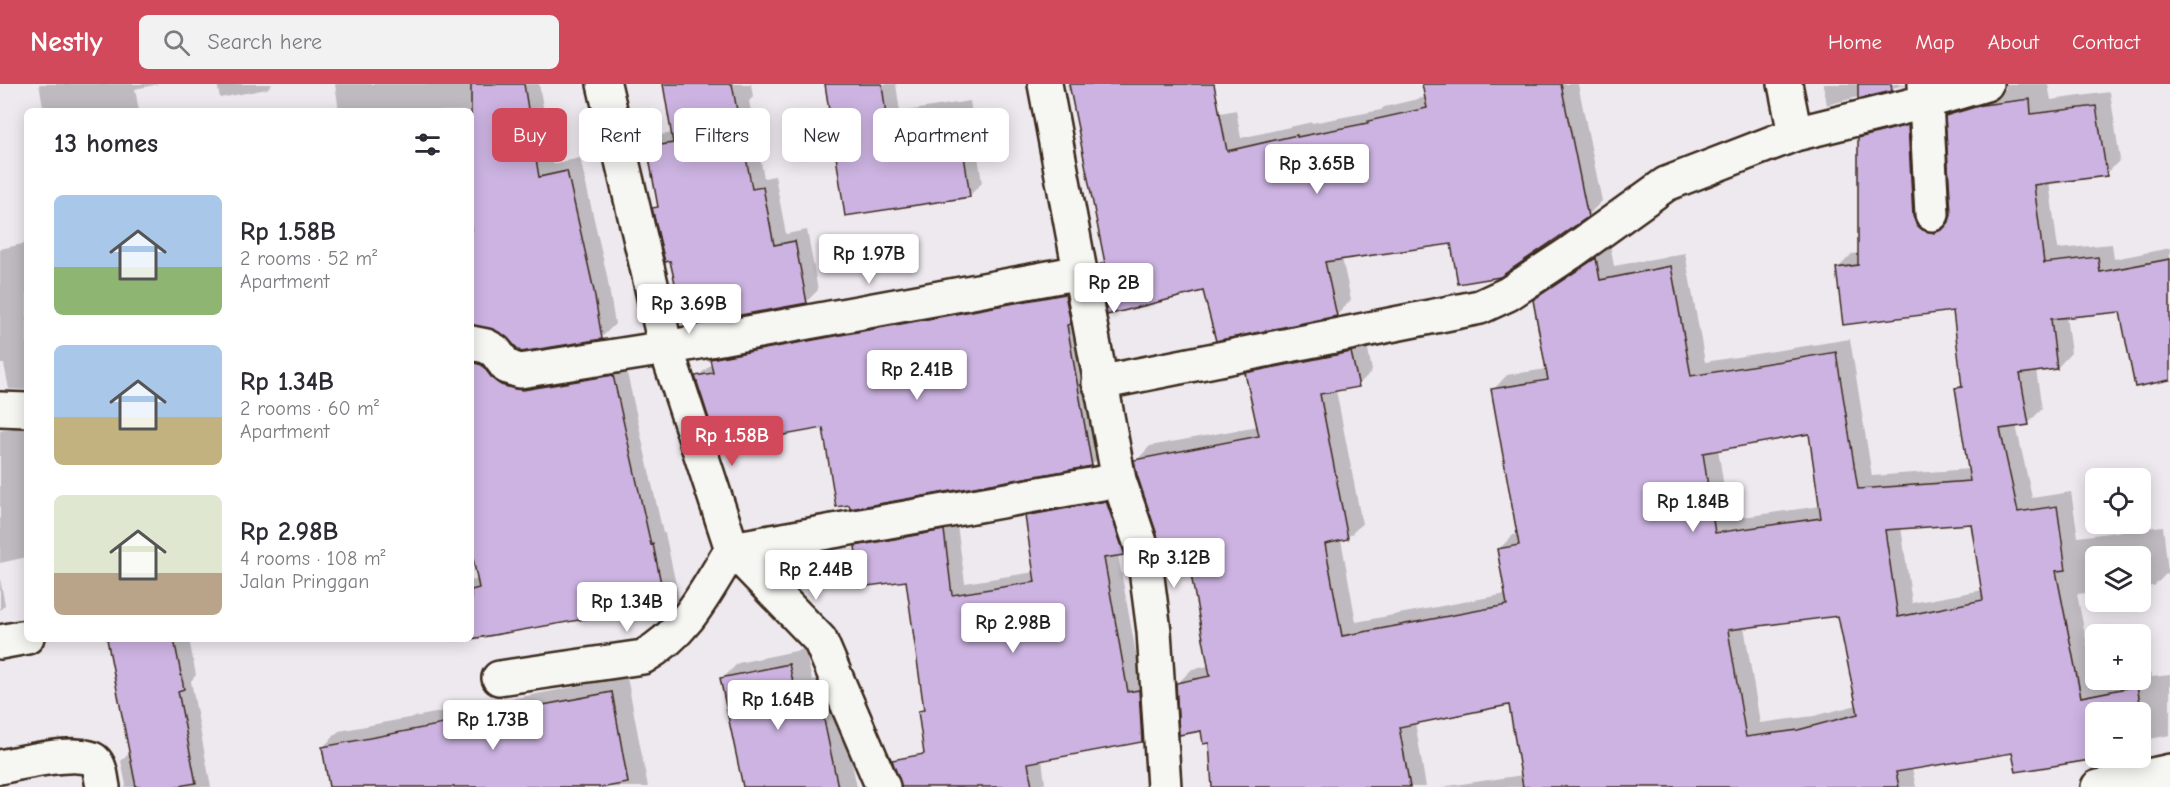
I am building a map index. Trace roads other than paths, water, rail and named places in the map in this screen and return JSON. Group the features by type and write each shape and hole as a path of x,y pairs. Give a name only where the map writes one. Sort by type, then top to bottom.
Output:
{"street":[{"path":"604,84 666,348 732,549 820,640 883,787"},
{"path":"1045,84 1081,272 1099,383 1119,480 1144,554 1154,631 1164,787"},
{"path":"1785,84 1795,134"},
{"path":"1099,383 1480,307 1508,294 1666,184 1795,134 1925,93 1986,84"},
{"path":"1925,93 1932,214"},
{"path":"474,344 495,351 507,367 520,372 666,348 1081,272"},
{"path":"0,409 24,410"},
{"path":"499,678 644,657 662,646 685,624 732,549 1119,480"},
{"path":"0,642 24,638"},
{"path":"0,766 84,756 94,760 99,767 103,787"},
{"path":"2098,787 2170,771"}]}
